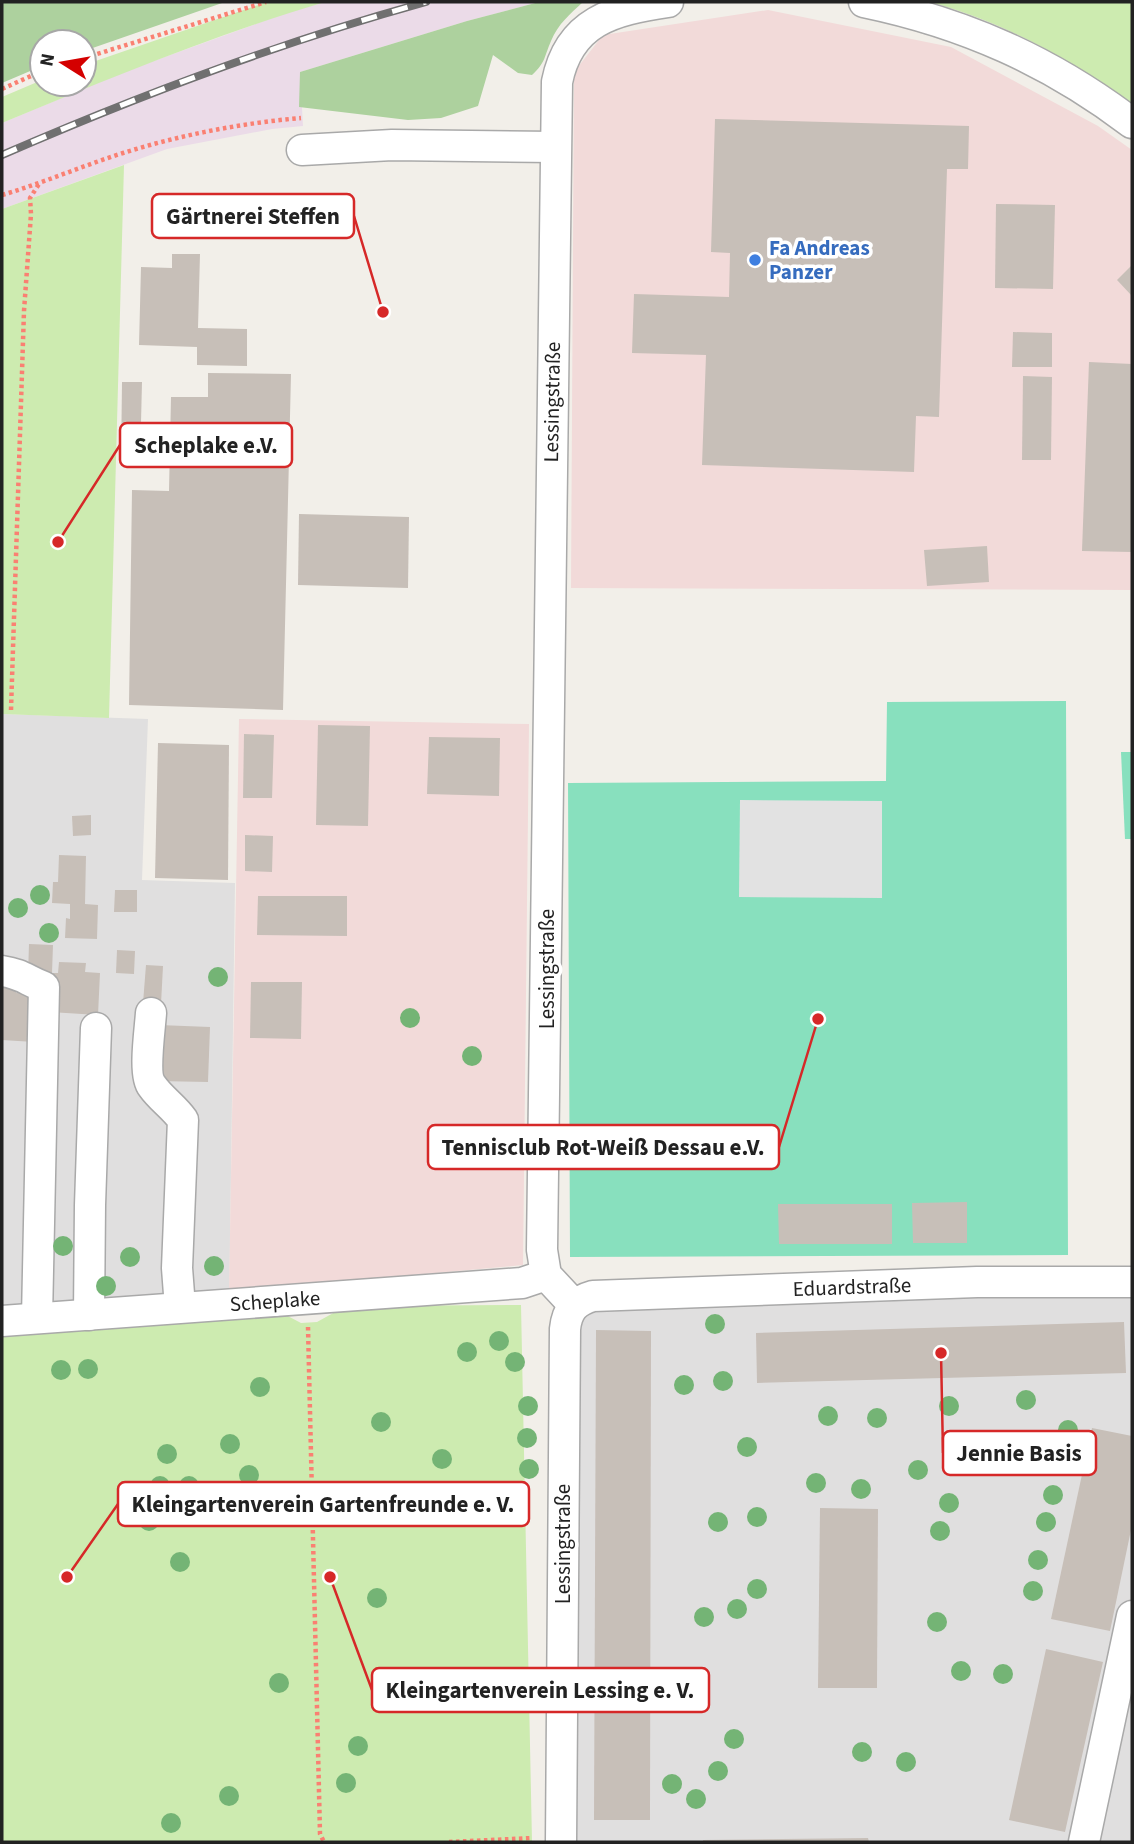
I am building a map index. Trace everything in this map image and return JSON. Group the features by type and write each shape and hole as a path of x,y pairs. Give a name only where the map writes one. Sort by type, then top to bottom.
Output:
{"street":[{"name":"Lessingstraße","path":"546,1275 542,1250 557,82 561,62 569,46 589,27 609,16 668,2"},
{"path":"864,2 953,24 1000,44 1062,75 1132,122"},
{"path":"302,150 404,145 555,147"},
{"path":"2,971 20,974 29,982 44,987 37,1318"},
{"path":"151,1013 148,1073 150,1085 172,1105 183,1120 177,1268 180,1307"},
{"path":"89,1315 96,1028"},
{"path":"546,1275 574,1305"},
{"name":"Scheplake","path":"2,1321 522,1283 546,1275"},
{"name":"Eduardstraße","path":"574,1305 593,1296 963,1283 1132,1282"},
{"name":"Lessingstraße","path":"561,1840 565,1329 566,1316 574,1305"},
{"path":"1084,1842 1132,1616"}],"path":[{"path":"98,54 266,2"},
{"path":"2,89 28,77"},
{"path":"2,195 124,153 181,138 270,121 309,117"},
{"path":"11,710 30,198 39,184"},
{"path":"307,1298 320,1834 324,1842"},
{"path":"449,1842 561,1840"}],"shaded area":[{"path":"325,2 539,2 300,72 303,126 272,129 167,149 2,209 2,123 62,98 98,98 98,83 286,13"},
{"path":"768,10 951,47 1098,126 1132,150 1132,590 571,588 574,72 603,35"},
{"path":"2,714 148,719 142,880 235,883 229,1316 2,1331"},
{"path":"239,719 529,724 523,1265 229,1292"},
{"path":"740,800 882,801 882,898 739,897"},
{"path":"1132,1282 1132,1842 561,1842 574,1305"}],"green space":[{"path":"2,2 225,2 98,46 98,28 28,28 28,72 2,83"},
{"path":"267,2 325,2 202,43 98,84 98,60"},
{"path":"539,2 583,2 557,29 542,63 532,75 518,73 493,55 478,106 441,118 408,120 299,107 300,72"},
{"path":"930,2 1132,2 1132,105 1085,72 1036,44 984,20"},
{"path":"28,86 28,98 63,98 2,123 2,97"},
{"path":"124,165 109,718 2,714 2,209"},
{"path":"1066,701 1068,1255 570,1257 568,783 886,781 887,702"},
{"path":"1121,752 1132,752 1132,839 1125,839"},
{"path":"521,1305 532,1842 2,1842 2,1331 282,1313 301,1323 317,1322 346,1306"}],"building":[{"path":"715,119 969,126 968,169 947,169 939,417 916,416 914,472 702,465 706,355 632,353 634,294 729,297 730,253 711,252"},
{"path":"996,204 1055,205 1053,289 995,288"},
{"path":"172,254 200,254 198,328 247,329 247,366 197,365 197,347 139,345 141,267 172,268"},
{"path":"1132,265 1132,296 1117,280"},
{"path":"1013,332 1052,333 1052,367 1012,367"},
{"path":"1089,362 1132,364 1132,552 1082,551"},
{"path":"208,373 291,374 283,710 129,705 132,490 169,491 171,397 208,397"},
{"path":"1023,376 1052,377 1051,460 1022,460"},
{"path":"122,382 142,382 140,463 121,463"},
{"path":"299,514 409,517 408,588 298,585"},
{"path":"987,546 989,582 927,586 924,550"},
{"path":"318,725 370,726 368,826 316,825"},
{"path":"244,734 274,735 272,798 243,798"},
{"path":"429,737 500,738 499,796 427,794"},
{"path":"158,743 229,745 228,880 155,878"},
{"path":"91,815 91,835 73,836 72,816"},
{"path":"245,835 273,836 272,872 245,871"},
{"path":"59,855 86,856 85,904 98,905 97,939 65,938 66,918 70,919 70,904 52,903 53,882 58,882"},
{"path":"115,890 137,890 137,912 114,912"},
{"path":"258,896 347,896 347,936 257,935"},
{"path":"29,944 53,945 52,973 58,973 59,962 86,963 85,972 100,973 98,1015 50,1012 28,975"},
{"path":"117,950 135,951 134,974 116,973"},
{"path":"146,965 163,966 161,1004 143,1003"},
{"path":"2,982 16,982 16,993 36,994 34,1042 2,1040"},
{"path":"251,982 302,982 301,1039 250,1038"},
{"path":"159,1025 210,1027 208,1082 157,1081"},
{"path":"967,1202 967,1243 913,1243 912,1203"},
{"path":"778,1204 892,1204 892,1244 779,1244"},
{"path":"1124,1322 1126,1373 757,1383 756,1333"},
{"path":"596,1330 651,1331 650,1820 594,1820"},
{"path":"1092,1428 1132,1436 1132,1525 1110,1631 1051,1619"},
{"path":"820,1508 878,1509 877,1688 818,1688"},
{"path":"1046,1649 1103,1662 1065,1832 1009,1820"},
{"path":"868,1838 869,1842 703,1842 703,1840"}],"railway":[{"path":"2,155 211,71 318,34 426,2"}],"place":[{"name":"Fa Andreas Panzer","path":"755,260"},
{"name":"Gärtnerei Steffen","path":"383,312"},
{"name":"Scheplake e.V.","path":"58,542"},
{"name":"Tennisclub Rot-Weiß Dessau e.V.","path":"818,1019"},
{"name":"Jennie Basis","path":"941,1353"},
{"name":"Kleingartenverein Gartenfreunde e. V.","path":"67,1577"},
{"name":"Kleingartenverein Lessing e. V.","path":"330,1577"}]}
